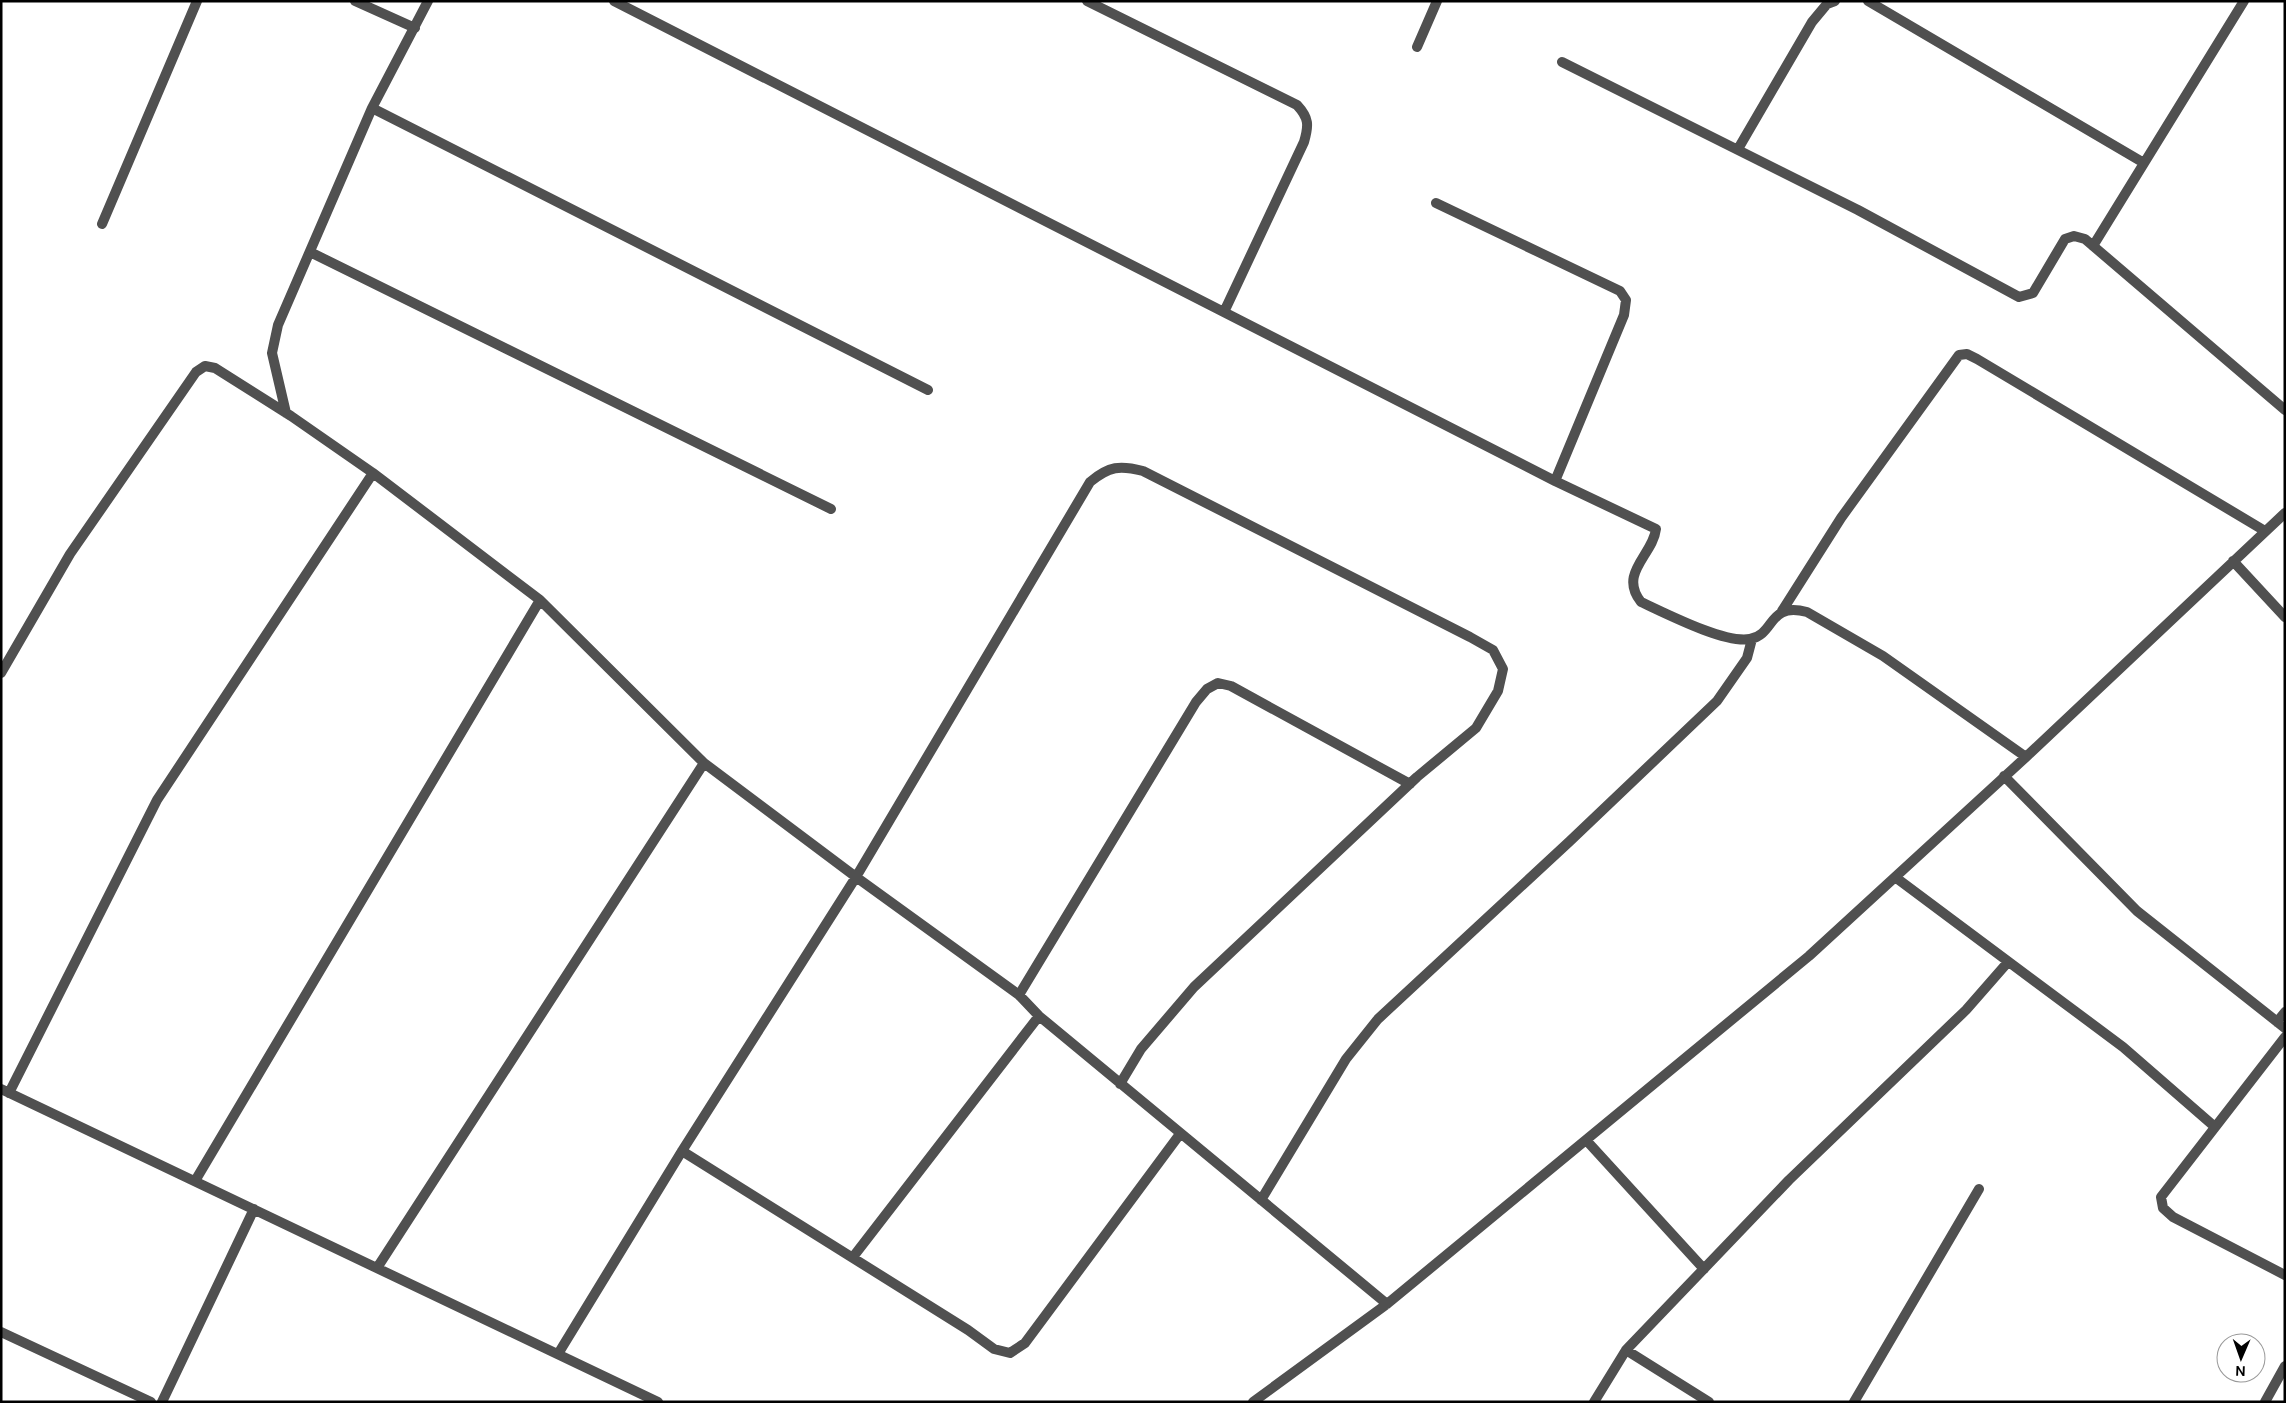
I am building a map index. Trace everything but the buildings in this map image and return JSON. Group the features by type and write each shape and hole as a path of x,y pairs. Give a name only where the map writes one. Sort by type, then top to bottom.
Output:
{"street":[{"path":"102,224 197,1"},
{"path":"355,1 415,28"},
{"path":"286,413 272,353 274,339 372,108 428,1"},
{"path":"614,1 1555,481 1656,529 1656,534 1635,570 1635,595 1640,602 1716,634 1741,640 1752,639"},
{"path":"1087,1 1297,105 1307,116 1308,128 1304,142 1224,312"},
{"path":"1417,47 1437,1"},
{"path":"1738,149 1812,22 1828,4 1835,1"},
{"path":"1868,1 2144,163"},
{"path":"2093,246 2244,1"},
{"path":"1562,62 1858,210 2019,297 2033,292 2065,239 2074,236 2085,239 2285,410"},
{"path":"372,108 928,390"},
{"path":"1436,203 1620,291 1626,300 1624,314 1555,481"},
{"path":"310,252 831,510"},
{"path":"1261,1200 1346,1059 1378,1019 1716,701 1747,658 1752,639 1782,611 1841,518 1959,355 1967,354 1977,359 2265,531"},
{"path":"1,673 70,554 196,372 205,366 215,368 286,413 373,473 540,600 704,762 856,877 1019,995 1039,1016 1120,1084 1388,1304"},
{"path":"558,1354 682,1151 856,877 1090,482 1102,472 1123,466 1143,471 1493,650 1504,669 1498,691 1476,728 1410,784 1194,987 1141,1050 1120,1084"},
{"path":"373,473 157,800 5,1091 658,1402"},
{"path":"1253,1402 1388,1304 1809,956 2026,757 2285,513"},
{"path":"2233,561 2285,617"},
{"path":"195,1181 540,600"},
{"path":"1782,611 1796,609 1808,612 1844,632 1883,656 2026,757"},
{"path":"1019,995 1191,710 1207,689 1218,683 1231,686 1410,784"},
{"path":"377,1268 704,762"},
{"path":"2004,776 2138,912 2281,1025 2285,1012"},
{"path":"1895,877 2122,1047 2215,1127"},
{"path":"1594,1402 1626,1350 1789,1180 1966,1010 2008,962"},
{"path":"853,1257 1039,1016"},
{"path":"2285,1037 2161,1197 2163,1208 2172,1217 2285,1275"},
{"path":"682,1151 853,1257 968,1330 994,1349 1010,1353 1024,1343 1180,1134"},
{"path":"1586,1140 1704,1269"},
{"path":"1854,1402 1979,1189"},
{"path":"162,1402 254,1209"},
{"path":"1,1332 151,1402"},
{"path":"1626,1350 1709,1402"},
{"path":"2265,1402 2285,1366"}]}
